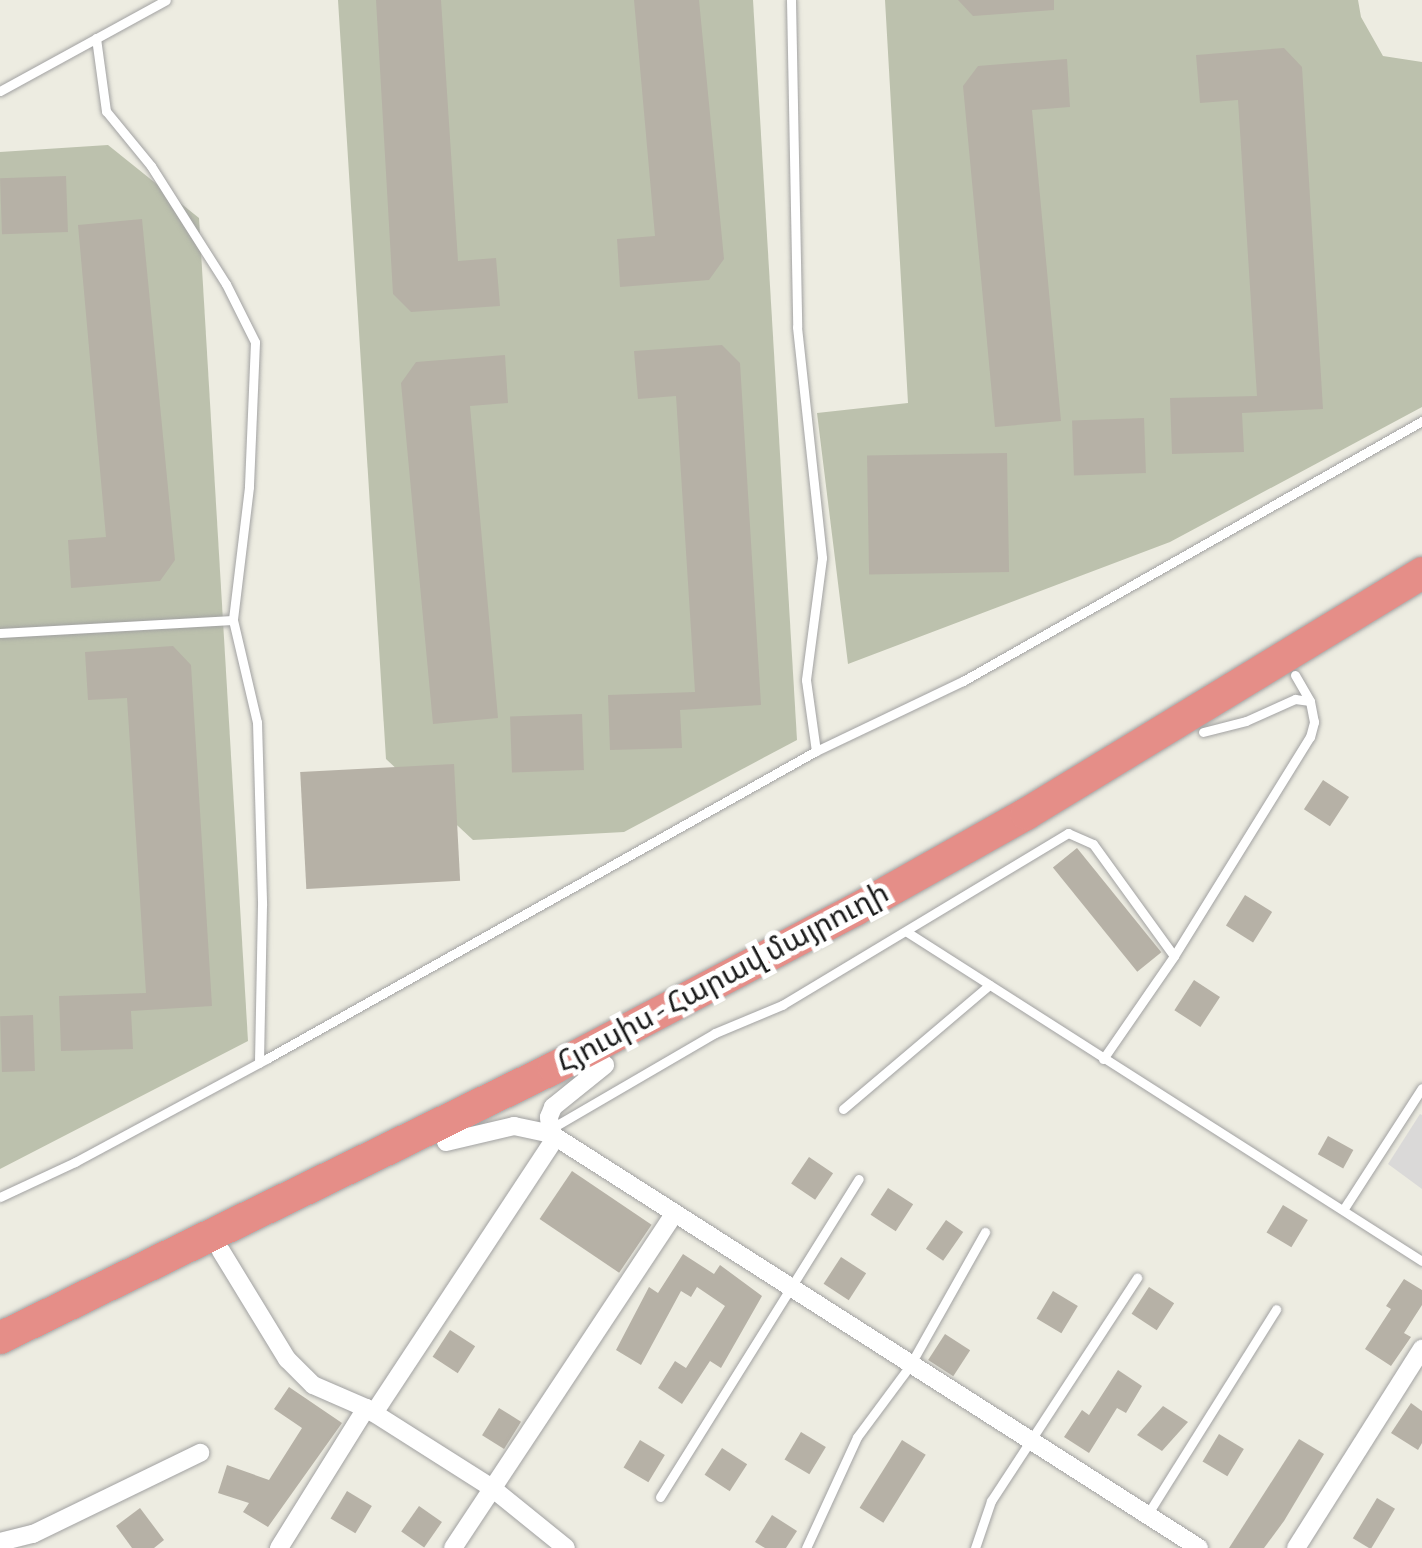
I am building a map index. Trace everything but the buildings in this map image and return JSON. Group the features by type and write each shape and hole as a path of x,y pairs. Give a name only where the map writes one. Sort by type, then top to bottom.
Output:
{"highway":[{"name":"Հյուսիս - Հարավ մայրուղի","path":"0,1338 554,1068 854,910 1058,795 1422,573"},
{"name":"Հյուսիս - Հարավ մայրուղի","path":"0,1356 604,1065 919,897 1203,732 1302,688 1422,595"}],"street":[{"path":"283,1546 553,1133 549,1117 553,1107 604,1065"},
{"path":"446,1142 514,1126 553,1133 909,1367 1199,1548"},
{"path":"453,1548 673,1215"},
{"path":"222,1252 287,1358 313,1385 370,1411 492,1488 566,1548"},
{"path":"1296,1548 1422,1349"},
{"path":"0,1542 34,1534 200,1453"}],"lane":[{"path":"0,90 166,0"},
{"path":"791,0 797,326 822,558 806,680 816,751"},
{"path":"96,38 106,112 151,166 226,284 255,342 250,486 233,620 257,722 262,905 260,1062"},
{"path":"0,1197 75,1162 260,1062 816,751 962,681 1422,421"},
{"path":"0,632 233,620"},
{"path":"1102,1059 1174,956 1310,737 1314,722 1302,688"},
{"path":"553,1133 715,1033 782,1005 908,932 1068,832 1093,844 1174,956"},
{"path":"908,932 1422,1261"},
{"path":"843,1110 989,985"},
{"path":"1343,1210 1422,1088"},
{"path":"660,1497 859,1178"},
{"path":"806,1548 857,1437 909,1367 984,1232"},
{"path":"975,1548 991,1500 1136,1278"},
{"path":"1147,1516 1276,1309"}],"shaded area":[{"path":"338,0 753,0 797,740 624,832 473,840 386,759"},
{"path":"885,0 1358,0 1361,17 1383,56 1422,62 1422,407 1170,542 848,664 817,413 908,403"},
{"path":"108,145 199,218 248,1041 0,1169 0,152"},
{"path":"1422,1115 1422,1189 1388,1164"}]}
